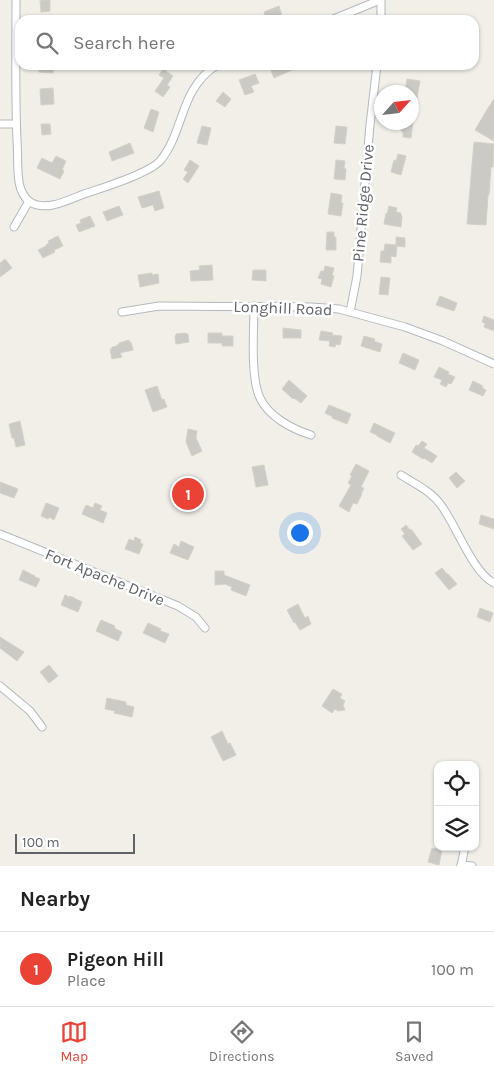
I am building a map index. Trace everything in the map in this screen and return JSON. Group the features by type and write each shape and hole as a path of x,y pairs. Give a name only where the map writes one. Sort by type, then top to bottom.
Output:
{"street":[{"path":"16,0 16,15"},
{"path":"343,15 380,0 381,15"},
{"path":"16,70 19,183 29,201 37,205 50,206 129,178 158,163 164,156 174,135 188,98 201,78 209,70"},
{"name":"Pine Ridge Drive","path":"350,312 357,276 376,70"},
{"path":"0,124 16,124"},
{"path":"14,227 29,201"},
{"name":"Longhill Road","path":"122,312 159,306 254,306 340,309 405,327 443,341 494,364"},
{"path":"254,306 254,367 259,397 266,408 276,417 311,435"},
{"path":"401,475 437,500 479,571 494,582"},
{"name":"Fort Apache Drive","path":"0,534 178,606 196,617 205,628"},
{"path":"0,686 30,711 42,727"},
{"path":"464,851 461,865 472,866"}],"building":[{"path":"40,0 50,0 50,11 41,12"},
{"path":"279,6 282,15 265,15 264,12"},
{"path":"39,70 53,70 53,73 39,72"},
{"path":"164,70 173,76 167,85 170,87 163,97 155,91 164,78 159,75"},
{"path":"271,70 292,70 274,78"},
{"path":"255,74 259,83 251,86 254,92 245,95 239,80"},
{"path":"407,79 420,81 419,87 419,85 406,85"},
{"path":"53,88 54,104 41,105 40,89"},
{"path":"223,92 231,99 225,107 216,101"},
{"path":"494,99 494,141 475,130"},
{"path":"151,109 159,112 153,132 144,128"},
{"path":"41,124 50,124 51,134 42,135"},
{"path":"202,126 211,128 207,145 197,143"},
{"path":"336,126 347,127 345,144 334,143"},
{"path":"412,130 411,138 403,137 403,132 401,131"},
{"path":"474,142 494,144 486,225 467,224"},
{"path":"130,143 134,153 112,161 109,152"},
{"path":"398,154 406,156 401,175 391,172 394,160 396,161"},
{"path":"56,156 66,161 60,179 37,168 42,158 52,163"},
{"path":"190,160 199,166 188,183 183,179 188,172 184,170"},
{"path":"336,160 345,161 345,180 334,179"},
{"path":"159,191 164,208 155,211 153,205 142,208 138,197"},
{"path":"331,193 342,195 341,216 328,214"},
{"path":"119,206 123,215 107,221 103,212"},
{"path":"389,206 397,208 396,212 401,213 401,227 384,224"},
{"path":"90,216 95,226 79,232 76,225 81,223 80,220"},
{"path":"327,232 334,232 336,250 326,250"},
{"path":"58,236 63,246 43,258 38,250 46,246 49,243 48,241"},
{"path":"396,237 405,238 405,247 397,246 396,257 391,256 391,263 380,262 381,251 384,251 385,244 396,245"},
{"path":"5,259 12,268 0,277 0,263"},
{"path":"212,265 213,280 191,281 190,271 200,270 199,266"},
{"path":"325,266 334,268 331,287 321,284 322,279 318,278 321,271 324,271"},
{"path":"253,270 266,270 266,281 252,280"},
{"path":"152,273 152,275 158,274 159,283 140,287 138,275"},
{"path":"381,277 390,278 388,295 379,294"},
{"path":"440,296 457,303 454,311 436,305"},
{"path":"484,316 494,320 494,331 484,327 485,323 482,322"},
{"path":"283,328 301,330 301,338 283,338"},
{"path":"321,331 342,336 340,345 336,344 335,347 329,346 330,341 319,340"},
{"path":"208,333 222,333 222,336 233,336 233,346 222,346 222,343 208,343"},
{"path":"176,334 188,334 189,342 176,344"},
{"path":"364,336 375,339 374,341 382,344 380,352 361,346"},
{"path":"129,340 133,350 120,353 122,357 112,359 110,349 119,343"},
{"path":"403,353 419,360 415,370 399,363"},
{"path":"439,367 455,377 451,384 448,383 446,387 440,384 442,380 434,377"},
{"path":"289,380 307,396 301,403 293,399 282,389"},
{"path":"473,381 483,386 482,388 486,390 483,396 469,390"},
{"path":"157,386 162,400 164,399 167,407 153,412 145,390"},
{"path":"329,405 351,414 347,424 325,413"},
{"path":"20,421 25,445 16,447 9,424"},
{"path":"374,423 395,433 390,443 370,432"},
{"path":"188,429 197,431 196,438 202,451 192,456 186,442"},
{"path":"422,441 427,444 424,448 437,456 432,463 412,452 416,445 418,446"},
{"path":"356,464 369,471 361,487 364,488 362,494 357,504 353,503 349,512 339,506 351,485 348,483"},
{"path":"264,465 268,485 256,487 252,467"},
{"path":"456,472 465,481 457,488 449,478"},
{"path":"0,482 18,489 14,498 0,493"},
{"path":"46,503 59,508 54,520 41,516"},
{"path":"95,503 102,506 100,510 107,513 103,523 82,514 86,505 93,508"},
{"path":"481,515 494,519 494,529 479,524"},
{"path":"406,525 422,544 413,550 402,536 405,534 401,529"},
{"path":"135,537 141,540 140,543 143,544 139,554 125,549 129,539 134,541"},
{"path":"181,541 194,547 188,560 170,553 174,544 179,547"},
{"path":"442,568 457,584 449,590 435,573"},
{"path":"23,570 40,579 36,587 19,580"},
{"path":"215,571 224,571 224,575 250,585 246,596 231,590 232,587 225,584 215,585"},
{"path":"65,595 82,602 78,612 61,605"},
{"path":"298,604 305,618 308,616 311,624 300,630 287,610"},
{"path":"480,608 493,613 490,622 477,617"},
{"path":"101,620 115,626 114,628 122,632 118,641 96,631"},
{"path":"148,623 161,629 160,631 169,634 165,643 143,633"},
{"path":"0,637 24,652 17,661 0,648"},
{"path":"49,665 58,676 49,683 40,672"},
{"path":"333,689 342,694 340,698 345,701 343,705 345,710 338,711 335,709 332,713 322,706"},
{"path":"107,698 126,702 126,705 134,707 132,717 105,709"},
{"path":"222,731 236,755 223,761 211,737"},
{"path":"432,848 434,851 442,851 439,865 428,862"}],"place":[{"name":"Pigeon Hill","path":"188,494"}]}
